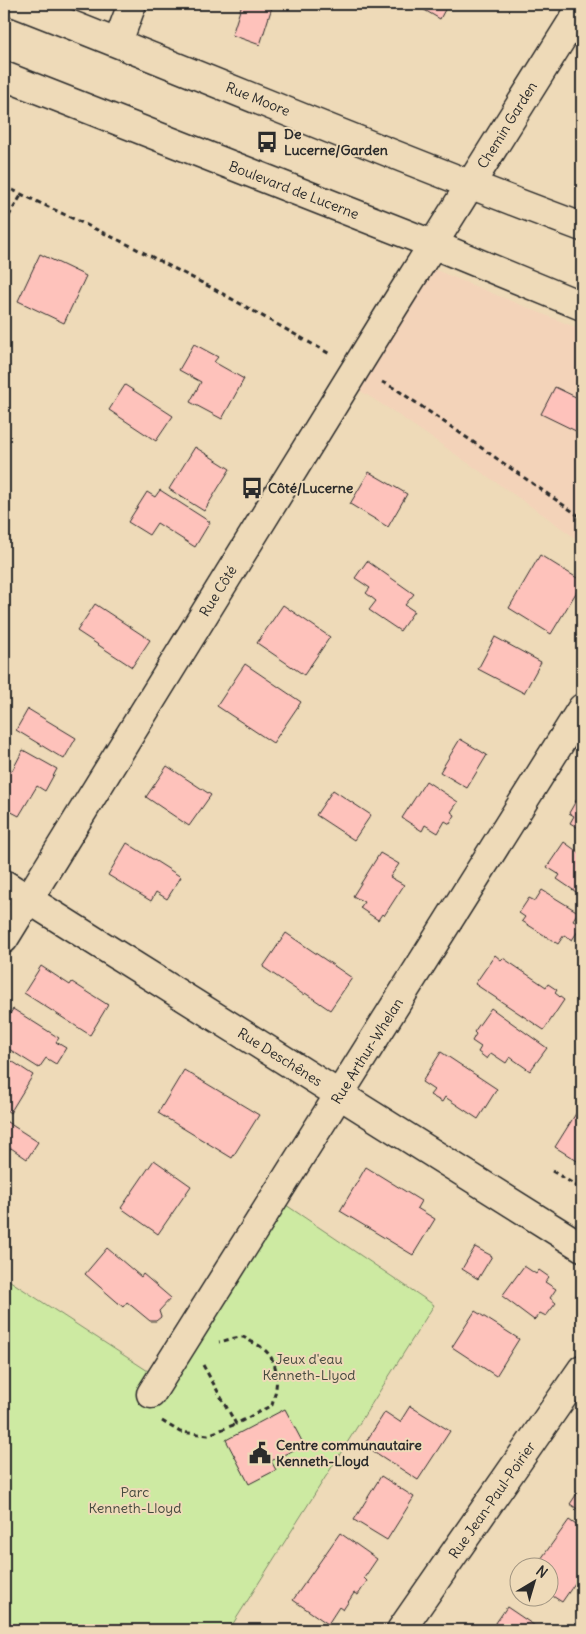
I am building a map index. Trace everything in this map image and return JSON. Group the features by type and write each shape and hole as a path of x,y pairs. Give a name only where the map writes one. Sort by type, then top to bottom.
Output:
{"street":[{"name":"Rue Moore","path":"18,4 118,42 470,185 582,227"},
{"path":"118,42 132,4"},
{"name":"Chemin Garden","path":"432,244 582,6"},
{"name":"Boulevard de Lucerne","path":"4,76 432,244 582,306"},
{"name":"Rue Côté","path":"4,939 432,244"},
{"name":"Rue Arthur-Whelan","path":"154,1406 200,1337 339,1094 582,708"},
{"name":"Rue Deschênes","path":"4,884 582,1246"},
{"name":"Rue Jean-Paul-Poirier","path":"401,1630 582,1369"}],"path":[{"path":"4,186 127,244 214,289 396,389 582,518"},
{"path":"4,224 22,194"},
{"path":"552,1171 582,1189"},
{"path":"154,1406 180,1432 208,1435 236,1424 272,1405 276,1393 278,1374 273,1360 259,1345 242,1337 200,1337 202,1362 236,1424"}],"shaded area":[{"path":"431,268 582,330 582,543 394,412 356,388"}],"green space":[{"name":"Parc Kenneth-Lloyd","path":"261,1195 286,1205 434,1305 229,1630 4,1630 4,1277 148,1371"}],"building":[{"path":"242,4 273,4 260,45 232,35"},
{"path":"414,4 448,4 440,19"},
{"path":"582,61 582,76 576,72"},
{"path":"40,254 86,276 64,323 18,301"},
{"path":"194,344 218,357 214,362 244,379 222,419 190,402 201,382 179,370"},
{"path":"125,385 173,416 156,441 109,410"},
{"path":"555,387 582,400 582,434 541,414"},
{"path":"195,447 230,469 204,511 169,489"},
{"path":"369,472 407,494 388,527 350,504"},
{"path":"160,490 210,522 195,547 157,523 149,535 128,522 147,492 155,497"},
{"path":"540,555 582,581 551,634 509,608"},
{"path":"367,561 414,594 405,605 414,611 400,631 369,610 376,601 366,593 370,588 355,578"},
{"path":"95,604 150,640 132,667 77,631"},
{"path":"283,605 330,637 304,675 257,643"},
{"path":"495,637 541,662 524,693 478,669"},
{"path":"245,664 301,702 273,743 217,706"},
{"path":"28,709 76,738 64,759 16,730"},
{"path":"460,739 487,755 467,788 440,772"},
{"path":"23,750 57,769 45,791 37,786 19,816 4,808 4,767 12,771"},
{"path":"167,766 211,795 189,826 146,797"},
{"path":"426,781 458,802 451,812 455,815 450,824 445,821 438,833 425,825 422,831 402,818"},
{"path":"333,790 371,815 354,840 316,815"},
{"path":"577,799 582,802 582,830 570,823 574,816 569,813"},
{"path":"564,842 582,855 582,896 557,879 560,875 547,867"},
{"path":"127,843 181,877 167,899 156,892 151,901 108,875"},
{"path":"380,853 399,864 390,877 404,885 384,916 382,914 378,920 360,908 364,902 353,896"},
{"path":"542,890 578,912 573,920 582,925 572,940 564,935 558,944 522,921 525,917 519,913 529,898 535,901"},
{"path":"286,933 352,978 330,1010 263,967"},
{"path":"495,955 501,960 503,958 546,987 548,984 557,990 555,993 564,1000 544,1030 475,984"},
{"path":"41,966 70,985 72,982 108,1005 90,1035 24,993"},
{"path":"491,1008 547,1048 530,1071 510,1057 506,1063 491,1053 487,1059 478,1052 481,1047 472,1041 476,1034 474,1032"},
{"path":"13,1009 59,1038 56,1042 66,1048 56,1064 46,1058 39,1068 4,1046 4,1017 7,1019"},
{"path":"441,1052 497,1089 478,1119 445,1097 442,1102 430,1095 434,1090 422,1082"},
{"path":"4,1056 33,1075 10,1113 4,1108"},
{"path":"184,1070 259,1115 232,1158 158,1113"},
{"path":"582,1104 582,1164 555,1147"},
{"path":"4,1120 38,1142 27,1159 11,1148 4,1156"},
{"path":"154,1160 191,1186 158,1234 121,1208"},
{"path":"366,1167 421,1201 417,1208 435,1219 413,1255 340,1211"},
{"path":"475,1247 492,1256 478,1279 462,1269"},
{"path":"107,1248 141,1277 143,1274 171,1298 159,1311 161,1317 156,1321 150,1321 127,1302 123,1307 85,1274"},
{"path":"524,1266 536,1274 539,1270 549,1277 545,1282 556,1289 550,1298 556,1303 546,1316 540,1313 534,1320 502,1296"},
{"path":"475,1311 519,1339 496,1376 452,1347"},
{"path":"410,1406 450,1431 418,1480 364,1445 385,1412 400,1422"},
{"name":"Centre communautaire Kenneth-Lloyd","path":"285,1409 304,1445 271,1461 276,1470 249,1484 226,1440"},
{"path":"381,1476 414,1497 387,1540 354,1520"},
{"path":"582,1486 582,1512 570,1504"},
{"path":"569,1520 582,1529 582,1573 562,1602 558,1599 558,1556 543,1556"},
{"path":"340,1533 377,1559 364,1578 367,1581 358,1595 354,1593 343,1610 339,1607 328,1624 293,1600"},
{"path":"507,1607 541,1630 491,1630"}],"place":[{"name":"De Lucerne/Garden","path":"267,142"},
{"name":"Côté/Lucerne","path":"252,488"},
{"name":"Centre communautaire Kenneth-Lloyd","path":"260,1453"}],"park label":[{"name":"Jeux d'eau Kenneth-Llyod","path":"309,1368"}]}
